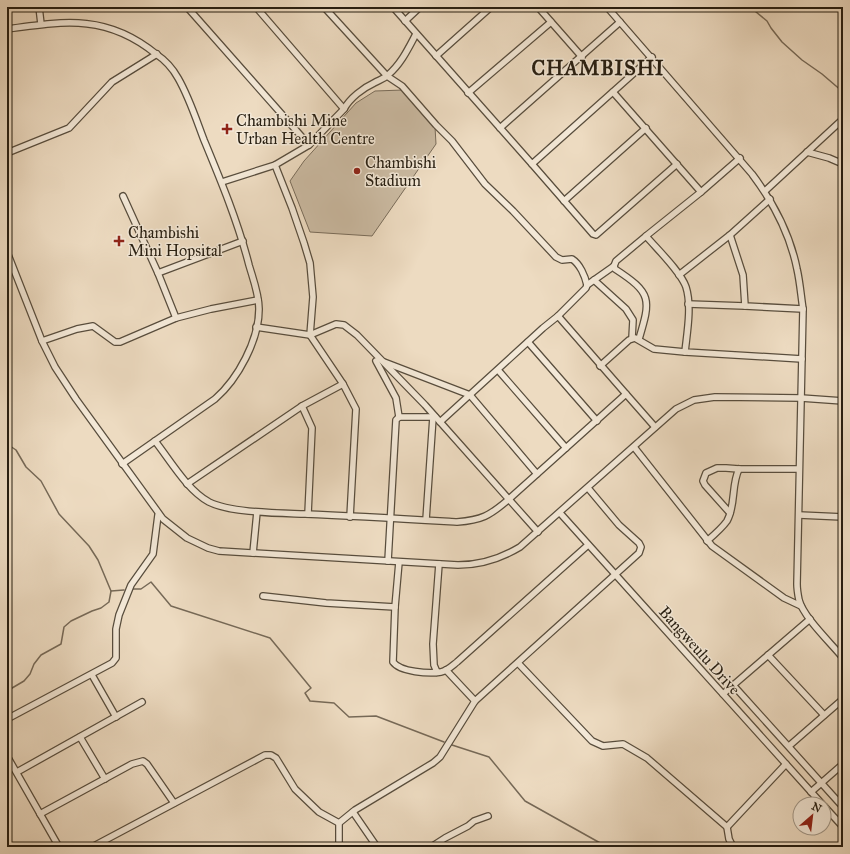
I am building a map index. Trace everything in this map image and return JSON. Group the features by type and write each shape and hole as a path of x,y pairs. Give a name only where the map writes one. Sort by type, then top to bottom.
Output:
{"street":[{"path":"39,7 41,24"},
{"path":"187,7 308,145"},
{"path":"256,7 344,109"},
{"path":"324,7 387,76 402,86 436,125 452,140 485,184 556,257 562,260 572,259 580,266 587,285"},
{"path":"392,7 593,234 596,235 599,233 677,164"},
{"path":"404,21 420,7"},
{"path":"436,56 491,7"},
{"path":"538,7 582,56"},
{"path":"607,7 740,158 765,191 780,218 794,257 803,309 798,469 799,516 796,584 799,600 810,620 843,658"},
{"path":"7,29 41,24 76,22 105,27 134,39 157,54 172,69 182,85 222,182 243,241 258,300 256,327 244,360 227,387 215,399 122,464"},
{"path":"468,93 551,22"},
{"path":"500,128 620,22"},
{"path":"222,182 275,165 308,145 344,109 348,102 372,83 387,76 401,62 416,34"},
{"path":"7,153 69,128 112,82 157,54"},
{"path":"532,164 652,57"},
{"path":"613,92 701,192"},
{"path":"765,191 843,119"},
{"path":"564,200 646,128"},
{"path":"807,152 829,158 843,164"},
{"path":"440,422 558,316 586,288 587,285 614,266 616,261 701,192 740,158"},
{"path":"275,165 292,208 310,263 313,297 310,336 356,408 350,517"},
{"path":"123,196 158,273 176,318"},
{"path":"679,275 730,235 770,199"},
{"path":"730,235 743,275 746,306"},
{"path":"646,236 679,275 686,287 688,304 686,352"},
{"path":"158,273 243,241"},
{"path":"7,252 9,262 42,341 64,382 158,515 178,532 196,543 219,551 439,564 469,565 490,562 520,547 655,428 685,404 704,398 730,397 801,398 843,401"},
{"path":"614,266 615,269 640,289 647,300 646,315 639,339"},
{"path":"594,280 626,310 633,320 632,338 600,366"},
{"path":"42,341 77,329 93,326 98,328 115,342 120,342 176,318 210,309 258,300"},
{"path":"688,304 803,309"},
{"path":"558,316 655,428"},
{"path":"256,327 310,336 336,324 344,325 357,335 378,361 440,422 538,532"},
{"path":"632,338 639,339 654,349 802,359"},
{"path":"528,342 597,421"},
{"path":"378,361 470,395 537,474"},
{"path":"378,361 396,398 399,416 396,420 389,519 388,561"},
{"path":"498,370 566,448"},
{"path":"187,484 302,406 342,384"},
{"path":"155,441 187,484 202,498 229,508 257,512 457,522 476,520 490,514 508,500 626,394"},
{"path":"302,406 312,428 308,514"},
{"path":"399,416 434,417"},
{"path":"426,520 434,417"},
{"path":"634,447 707,541 723,555 784,598 802,606"},
{"path":"730,513 705,485 703,481 706,473 717,468 739,470 798,469"},
{"path":"707,541 725,523 730,513 735,479 739,470"},
{"path":"338,846 340,823 353,812 440,757 475,700 518,663 639,552 641,547 639,543 619,525 588,488"},
{"path":"253,554 257,512"},
{"name":"Bangweulu Drive","path":"560,513 815,796"},
{"path":"7,719 92,675 112,663 116,658 116,629 119,615 131,585 153,554 158,515"},
{"path":"799,516 843,516"},
{"path":"399,562 392,662 398,666 416,672 437,672 446,670 457,662 588,545"},
{"path":"437,672 434,665 433,644 439,564"},
{"path":"263,596 326,603 395,607"},
{"path":"723,694 810,620"},
{"path":"768,655 824,715"},
{"path":"518,663 592,741 603,746 623,744 647,758 727,828 729,839 733,847"},
{"path":"446,670 475,700"},
{"path":"92,675 116,717"},
{"name":"Bangweulu Drive","path":"733,685 843,807"},
{"path":"789,746 843,698"},
{"path":"17,772 142,702"},
{"path":"80,737 105,779"},
{"path":"92,847 265,755 271,755 276,758 295,789 319,812 340,823"},
{"path":"7,756 59,847"},
{"path":"40,814 132,764 143,761 147,764 174,803"},
{"path":"727,828 786,764"},
{"path":"811,792 843,764"},
{"path":"353,812 377,847"},
{"name":"Bangweulu Drive","path":"832,815 843,827"},
{"path":"431,847 474,821 488,816"}],"shaded area":[{"name":"Chambishi Stadium","path":"403,90 435,127 436,144 372,236 310,232 290,181 304,161 356,103 375,91"}],"waterway":[{"path":"750,7 767,21 782,42 802,60 822,74 843,92"},
{"path":"7,444 16,450 26,467 41,481 59,514 89,546 98,560 111,591 124,590"},
{"path":"133,589 141,589 151,582 171,606 270,638 311,688 305,693 310,701 334,703 349,717 376,716 444,742"},
{"path":"7,691 24,681 41,655 61,644 64,627 71,621 101,608 109,602 111,591"},
{"path":"452,745 489,757 525,801 602,844 603,847"}],"place":[{"name":"Chambishi Mine Urban Health Centre","path":"227,129"},
{"name":"Chambishi Stadium","path":"357,171"},
{"name":"Chambishi Mini Hopsital","path":"119,241"}],"district":[{"name":"CHAMBISHI","path":"598,68"}]}
